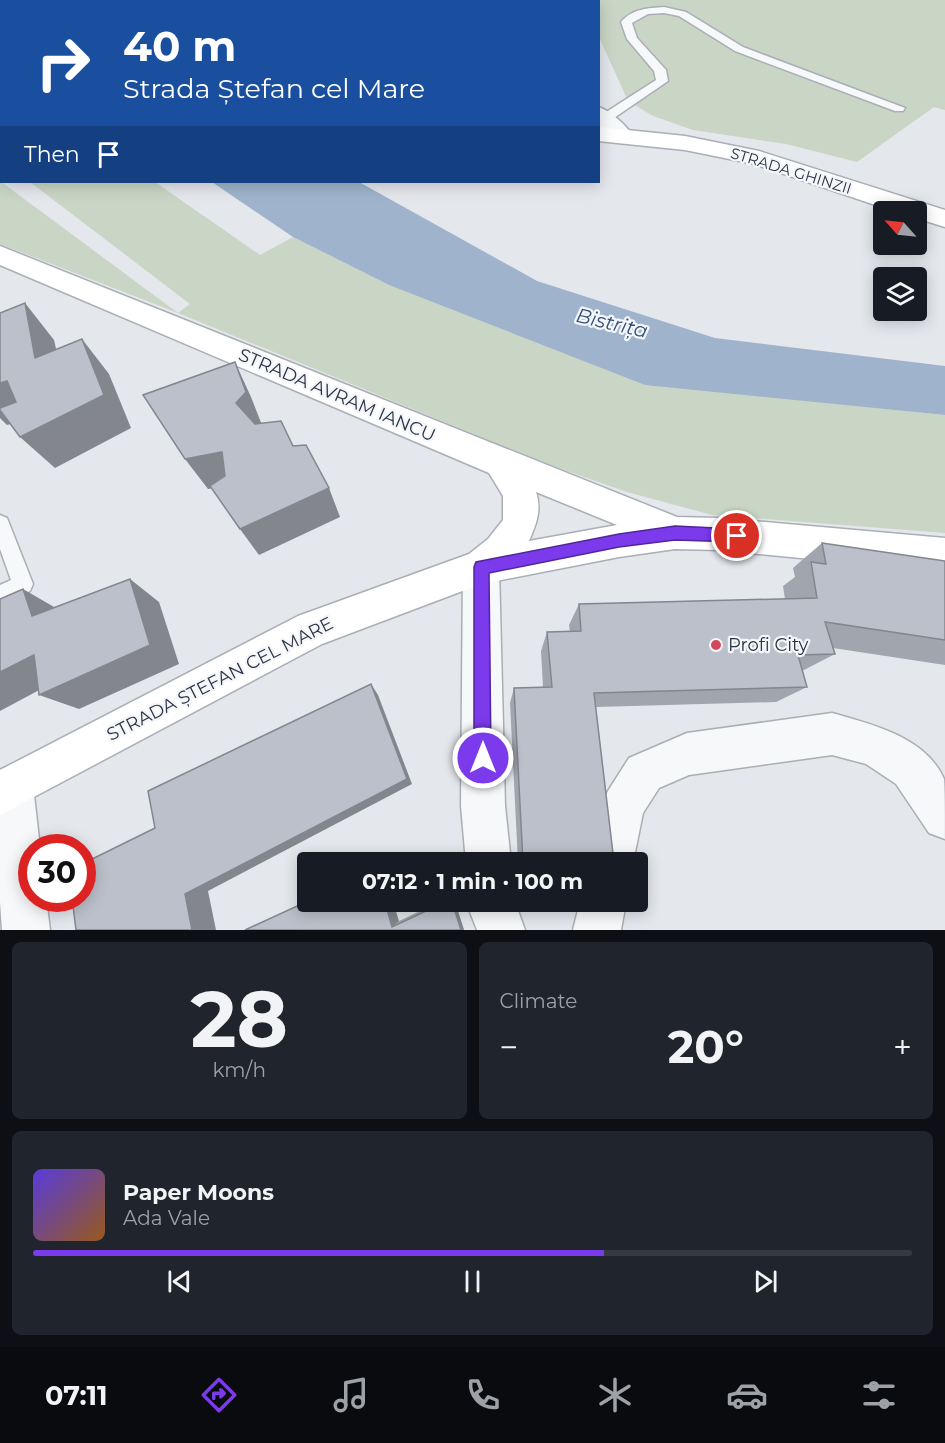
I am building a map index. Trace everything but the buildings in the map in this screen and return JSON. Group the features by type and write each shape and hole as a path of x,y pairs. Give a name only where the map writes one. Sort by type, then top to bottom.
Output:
{"street":[{"name":"STRADA GHINZII","path":"606,126 759,158 945,219"},
{"name":"STRADA AVRAM IANCU","path":"0,255 675,533"},
{"name":"STRADA ȘTEFAN CEL MARE","path":"481,567 503,551 518,530 522,506 515,482 501,463"},
{"name":"STRADA ȘTEFAN CEL MARE","path":"6,790 311,629 481,567 675,533 719,534 945,555"},
{"path":"481,567 483,806 488,852"},
{"path":"613,852 623,806 644,773 687,753 832,734 875,746 911,769 945,817"},
{"path":"6,790 26,930"},
{"path":"493,912 501,930"},
{"path":"597,930 601,912"}],"lane":[{"path":"606,126 662,81 660,70 632,39 626,22 633,16 647,11 664,10 682,14 739,49 898,108"},
{"path":"0,524 23,584 0,596"}],"green space":[{"path":"600,0 945,0 945,110 934,107 857,162 786,144 693,130 653,116 628,101 600,39"},
{"path":"0,183 3,183 178,313 0,244"},
{"path":"31,183 156,183 260,255 293,237 389,285 645,384 945,415 945,533 712,515 627,492 547,464 178,313 190,304"}],"water":[{"name":"Bistrița","path":"213,183 361,183 537,281 715,338 945,366 945,415 645,385 389,285 293,237"}],"place":[{"name":"Profi City","path":"716,645"}],"route":[{"path":"483,758 481,567 675,533 737,536"}]}
